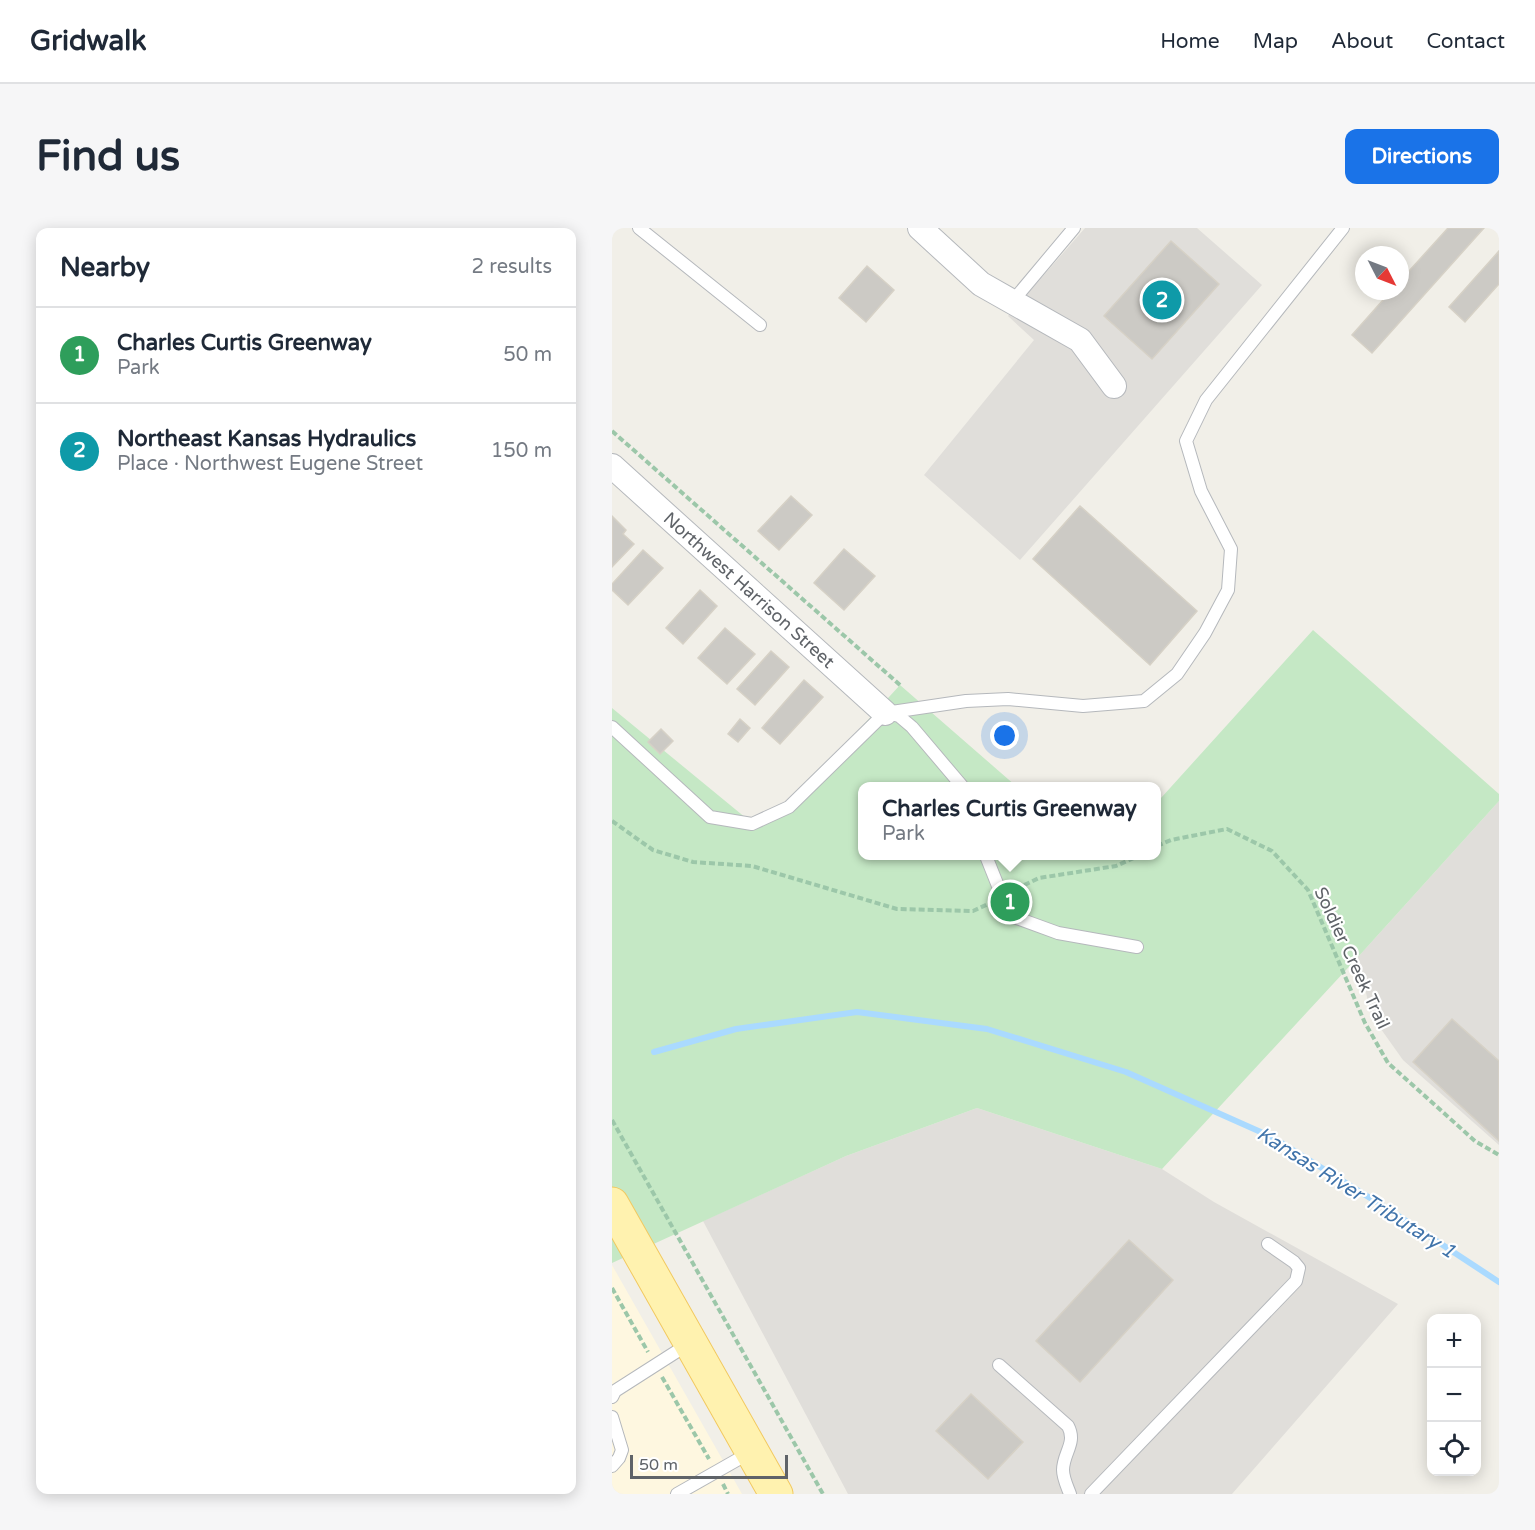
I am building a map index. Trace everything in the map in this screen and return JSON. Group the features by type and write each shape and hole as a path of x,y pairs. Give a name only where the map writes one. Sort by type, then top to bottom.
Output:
{"main road":[{"path":"612,1204 776,1494"}],"street":[{"path":"920,228 981,284 1080,340 1114,386"},
{"name":"Northwest Harrison Street","path":"612,466 885,713"}],"lane":[{"path":"639,228 760,325"},
{"path":"1012,302 1074,228"},
{"path":"612,728 710,817 752,824 789,807 885,713 966,701 1008,699 1083,706 1144,700 1177,674 1205,633 1228,590 1232,549 1201,491 1186,441 1206,400 1343,228"},
{"path":"885,713 899,716 912,727 959,782"},
{"path":"988,860 1002,896 1014,917 1058,933 1137,947"},
{"path":"1091,1494 1296,1281 1299,1268 1268,1244"},
{"path":"612,1397 615,1391 691,1343"},
{"path":"999,1365 1068,1426 1072,1439 1063,1468 1070,1494"},
{"path":"612,1417 622,1450 620,1458 612,1466"},
{"path":"676,1494 752,1451"}],"path":[{"path":"612,431 900,685"},
{"path":"612,821 653,850 693,862 752,866 897,909 974,911 1039,878 1116,866 1128,860"},
{"name":"Soldier Creek Trail","path":"1161,844 1171,840 1227,829 1272,851 1308,890 1365,1023 1388,1063 1475,1141 1499,1155"},
{"path":"612,1120 823,1494"},
{"path":"612,1288 728,1494"}],"shaded area":[{"path":"1085,228 1197,228 1262,285 1020,560 924,475 1034,340 1008,316"},
{"path":"1499,801 1499,1145 1403,1060 1371,1015 1358,957"},
{"path":"977,1108 1162,1169 1214,1202 1398,1304 1232,1494 848,1494 703,1221 846,1156"},
{"path":"612,1265 742,1494 612,1494"}],"green space":[{"path":"1313,630 1499,794 1499,801 1162,1169 977,1108 846,1156 612,1263 612,708 752,823 789,806 900,685 1011,782 858,782 858,860 1161,860 1161,798"}],"building":[{"path":"1448,228 1484,228 1372,353 1352,335 1383,300 1409,300 1409,271"},
{"path":"1171,241 1219,284 1152,359 1104,316"},
{"path":"1499,251 1499,284 1465,322 1449,307"},
{"path":"867,266 894,290 866,322 839,298"},
{"path":"791,496 812,515 779,550 758,531"},
{"path":"1080,506 1197,611 1150,665 1033,559"},
{"path":"612,516 626,530 623,534 634,544 612,567"},
{"path":"844,549 875,576 844,610 814,583"},
{"path":"643,550 663,568 628,605 612,590 612,584"},
{"path":"700,590 717,606 683,644 666,628"},
{"path":"725,628 755,654 727,684 698,658"},
{"path":"771,651 789,667 755,705 737,689"},
{"path":"804,680 823,697 780,744 762,728"},
{"path":"740,719 750,728 738,742 728,734"},
{"path":"661,729 673,741 660,754 648,742"},
{"path":"1452,1019 1499,1061 1499,1141 1413,1062"},
{"path":"1129,1240 1173,1280 1080,1382 1036,1341"},
{"path":"971,1394 1023,1442 988,1479 936,1431"}],"waterway":[{"name":"Kansas River Tributary 1","path":"654,1052 736,1029 857,1012 987,1029 1126,1072 1272,1137 1499,1282"}],"place":[{"name":"Northeast Kansas Hydraulics","path":"1162,300"},
{"name":"Charles Curtis Greenway","path":"1010,902"}]}
